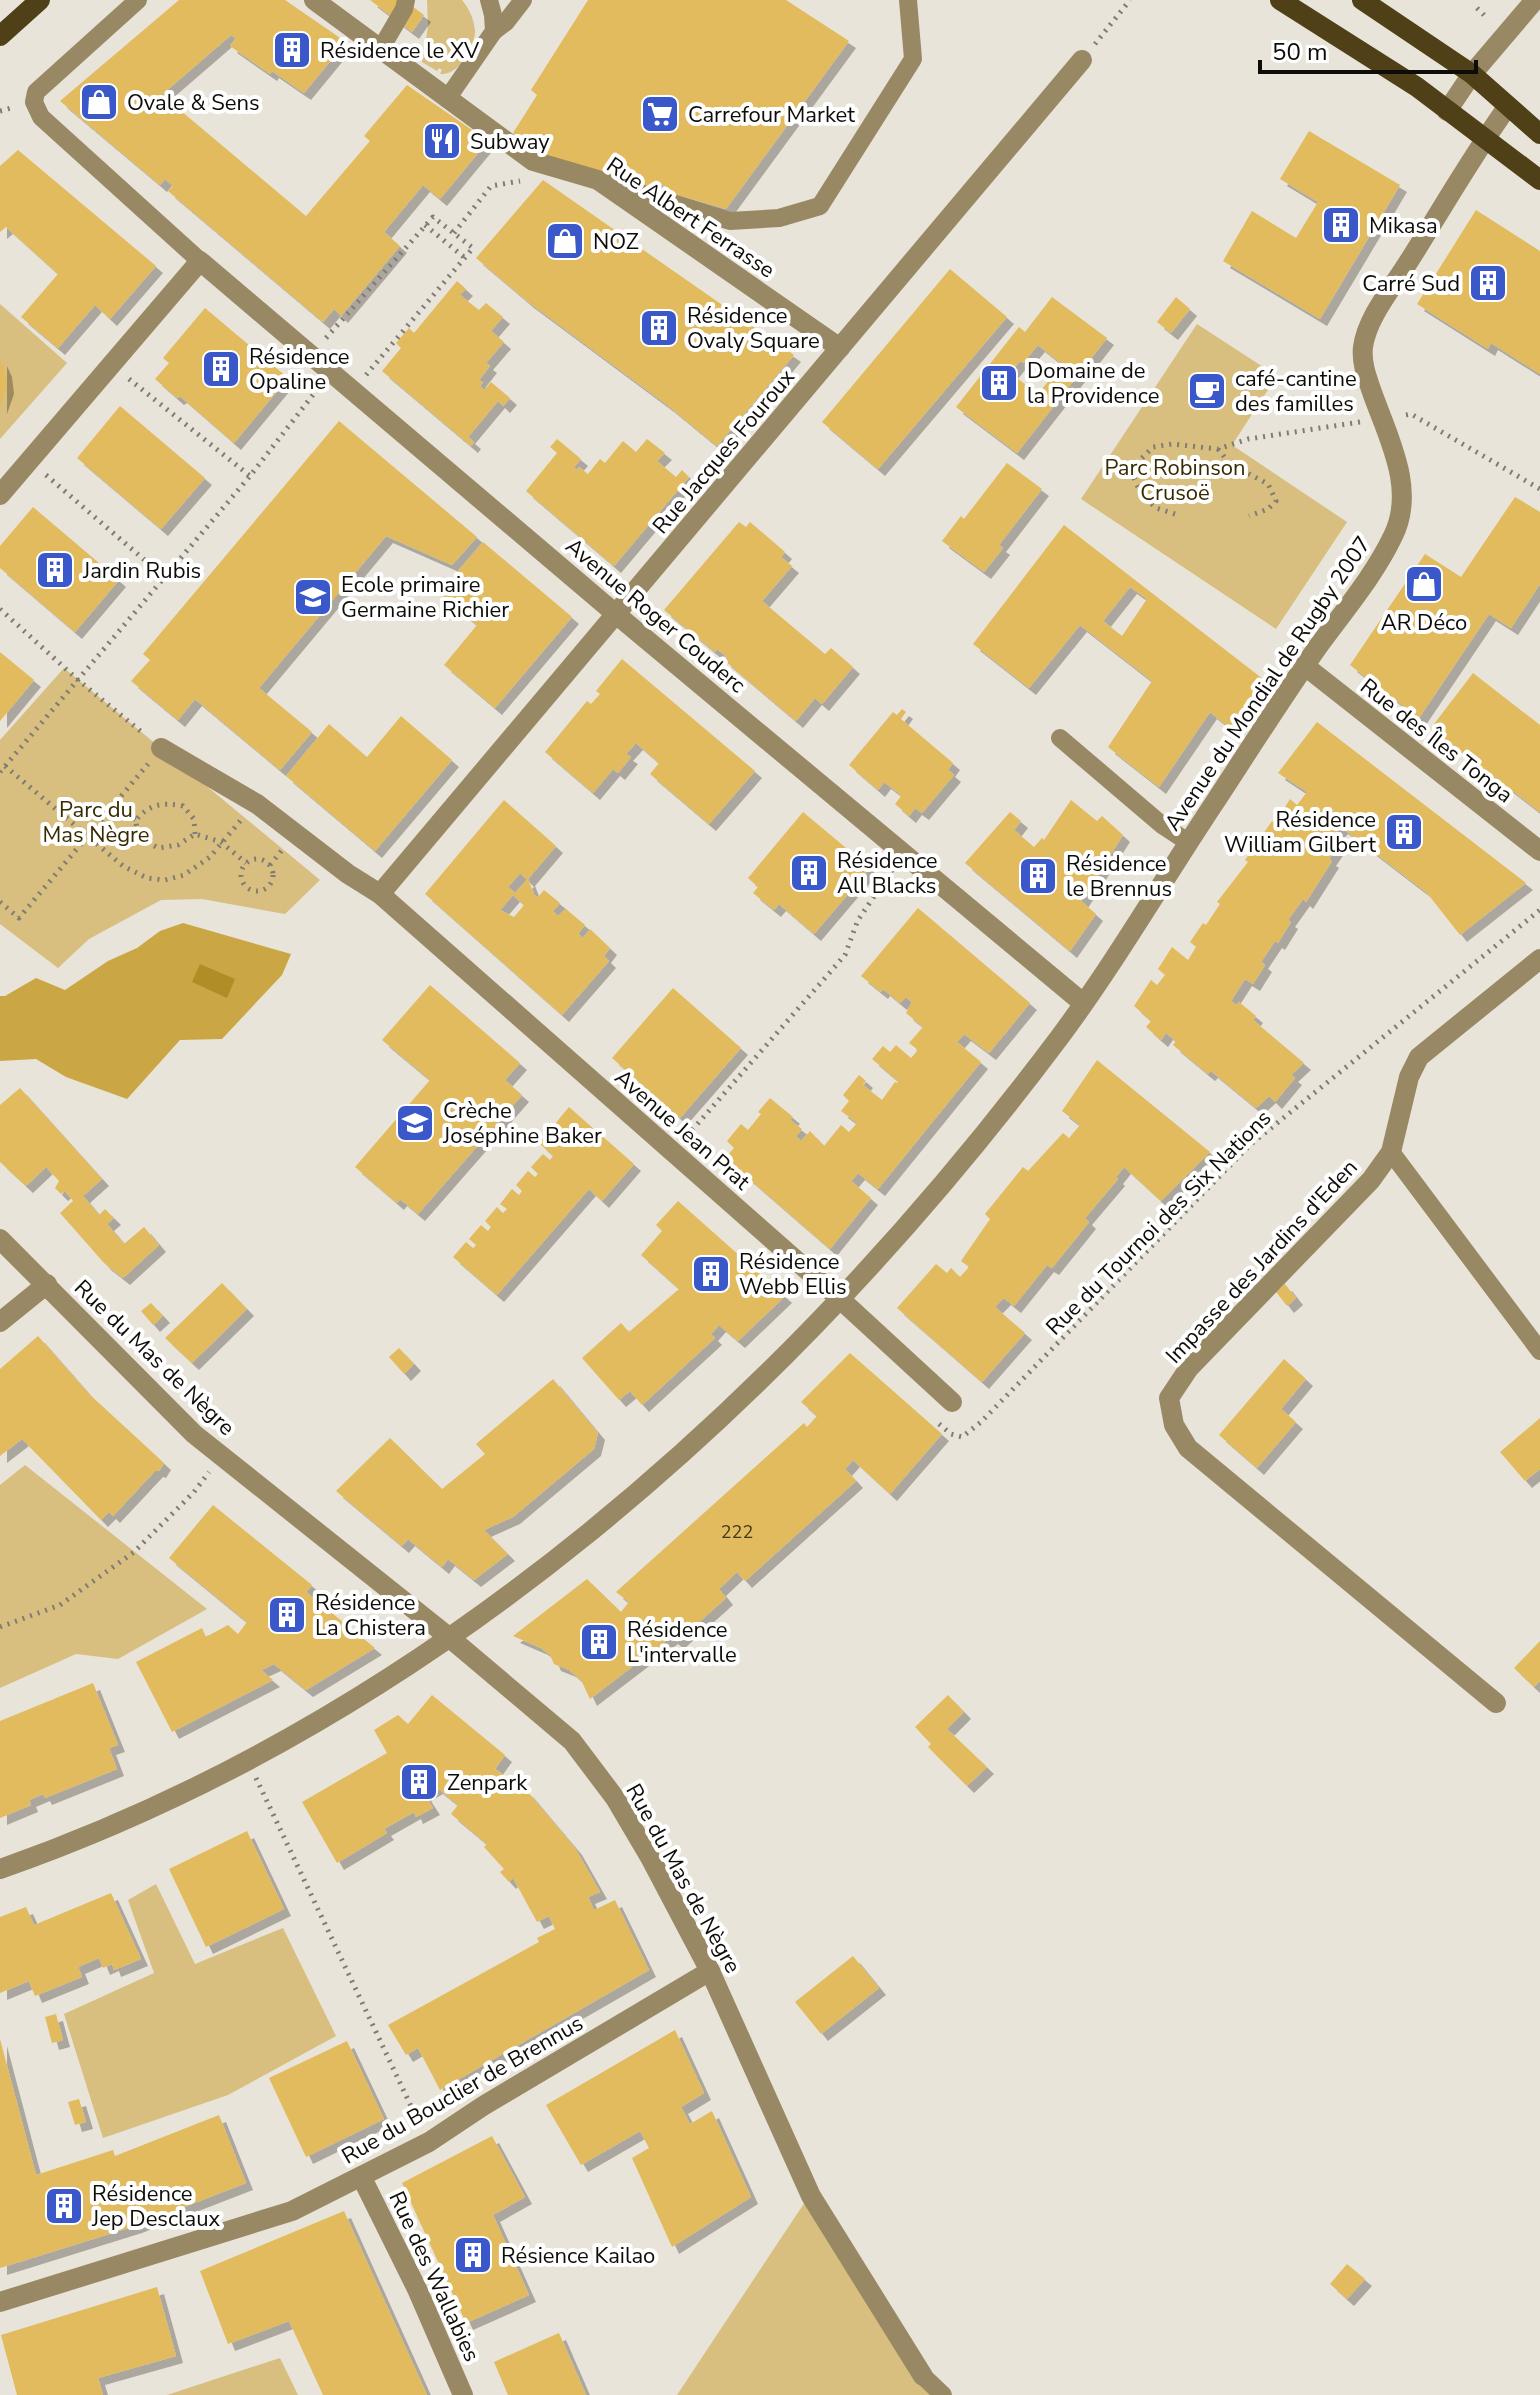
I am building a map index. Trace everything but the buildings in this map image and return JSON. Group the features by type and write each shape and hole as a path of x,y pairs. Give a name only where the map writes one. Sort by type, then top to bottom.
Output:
{"main road":[{"path":"0,36 40,0"},
{"path":"1280,0 1417,87 1540,180"},
{"path":"1362,0 1472,74 1540,134"}],"street":[{"name":"Rue Albert Ferrasse","path":"314,0 533,161 598,180 840,348"},
{"path":"1447,111 1472,74 1535,0"},
{"name":"Rue Jacques Fouroux","path":"380,894 1082,60"},
{"name":"Avenue du Mondial de Rugby 2007","path":"0,1869 175,1798 305,1730 450,1638 619,1509 666,1468 840,1299 977,1143 1063,1032 1305,666 1384,554 1401,518 1400,473 1364,369 1363,344 1373,319 1508,106"},
{"name":"Avenue Roger Couderc","path":"200,261 617,615 1083,1003"},
{"path":"0,495 200,261"},
{"name":"Rue des Îles Tonga","path":"1305,666 1540,851"},
{"name":"Avenue Jean Prat","path":"161,748 257,804 348,874 380,894 840,1299 952,1402"},
{"name":"Impasse des Jardins d'Eden","path":"1496,1703 1188,1448 1174,1425 1169,1398 1189,1368 1371,1180 1391,1152 1409,1077 1419,1057 1540,959"},
{"name":"Rue du Mas de Nègre","path":"0,1239 194,1434 450,1638 572,1741 615,1798 637,1834 710,1971 811,2196 923,2376"},
{"path":"0,1322 47,1284"},
{"name":"Rue du Bouclier de Brennus","path":"0,2302 292,2211 429,2142 483,2106 710,1971"},
{"name":"Rue des Wallabies","path":"362,2178 417,2289 463,2395"}],"lane":[{"path":"138,0 36,92 34,102 41,117 200,261"},
{"path":"380,50 406,0"},
{"path":"489,0 494,31"},
{"path":"447,99 494,31 506,22 523,0"},
{"path":"598,180 730,221 779,218 820,206 913,59 908,0"},
{"path":"1060,738 1162,825 1188,842"},
{"path":"1391,1152 1540,1351"},
{"path":"923,2376 943,2395"}],"path":[{"path":"1082,60 1130,0"},
{"path":"1477,8 1486,17"},
{"path":"453,233 491,186 527,180"},
{"path":"313,354 433,217 473,248 354,390"},
{"path":"425,225 465,258"},
{"path":"112,365 250,476"},
{"path":"0,772 250,476 332,371"},
{"path":"1175,514 1156,508 1141,494 1134,478 1138,462 1153,447 1172,444 1218,449 1248,439 1411,414 1540,489"},
{"path":"1218,449 1230,464 1268,484 1276,501 1268,509 1249,516"},
{"path":"29,461 163,576"},
{"path":"0,609 78,680 161,748 19,918 0,902"},
{"path":"5,766 123,866 147,878 165,880 184,875 210,857 257,804"},
{"path":"161,803 183,806 194,819 195,834 178,845 158,848 137,836 136,820 145,810 161,803"},
{"path":"114,805 136,820"},
{"path":"195,834 221,842 246,863"},
{"path":"261,859 270,865 273,875 270,884 256,891 247,887 242,878 246,863 261,859"},
{"path":"693,1129 845,955 858,920 884,881"},
{"name":"Rue du Tournoi des Six Nations","path":"952,1402 935,1421 951,1434 962,1437 1039,1365 1250,1145 1540,910"},
{"path":"0,1627 60,1605 134,1552 194,1492 222,1456"},
{"path":"248,1760 429,2142"}],"green space":[{"path":"427,0 462,0 474,22 474,38 469,53 459,66 447,73 440,74 442,70 439,68 437,71 422,62 428,27"},
{"path":"0,304 67,363 0,439"},
{"name":"Parc Robinson Crusoë","path":"1197,324 1277,376 1232,445 1347,522 1276,629 1081,499"},
{"name":"Parc du Mas Nègre","path":"64,668 320,880 285,914 202,899 161,900 89,939 58,968 0,924 0,740"},
{"path":"25,1465 207,1609 118,1659 76,1654 0,1688 0,1485"},
{"path":"156,1884 195,1964 283,1928 336,2036 228,2095 103,2138 64,2014 154,1973 128,1900"},
{"path":"805,2202 943,2395 677,2395"},
{"path":"280,2358 298,2395 167,2395"}],"shaded area":[{"path":"183,923 291,954 282,975 222,1039 180,1040 127,1099 66,1077 36,1059 0,1061 0,996 36,978 65,990 160,931"},
{"path":"200,964 235,979 227,998 192,982"}],"place":[{"name":"Résidence le XV","path":"292,50"},
{"name":"Ovale & Sens","path":"99,102"},
{"name":"Carrefour Market","path":"660,114"},
{"name":"Subway","path":"442,141"},
{"name":"Mikasa","path":"1341,225"},
{"name":"NOZ","path":"565,241"},
{"name":"Carré Sud","path":"1488,283"},
{"name":"Résidence Ovaly Square","path":"659,328"},
{"name":"Résidence Opaline","path":"221,369"},
{"name":"Domaine de la Providence","path":"999,383"},
{"name":"café-cantine des familles","path":"1207,391"},
{"name":"Jardin Rubis","path":"55,570"},
{"name":"AR Déco","path":"1424,584"},
{"name":"Ecole primaire Germaine Richier","path":"313,597"},
{"name":"Résidence William Gilbert","path":"1404,832"},
{"name":"Résidence All Blacks","path":"809,873"},
{"name":"Résidence le Brennus","path":"1038,876"},
{"name":"Crèche Joséphine Baker","path":"415,1123"},
{"name":"Résidence Webb Ellis","path":"711,1274"},
{"name":"Résidence La Chistera","path":"287,1615"},
{"name":"Résidence L'intervalle","path":"599,1642"},
{"name":"Zenpark","path":"419,1782"},
{"name":"Résidence Jep Desclaux","path":"64,2206"},
{"name":"Résience Kailao","path":"473,2255"}]}
